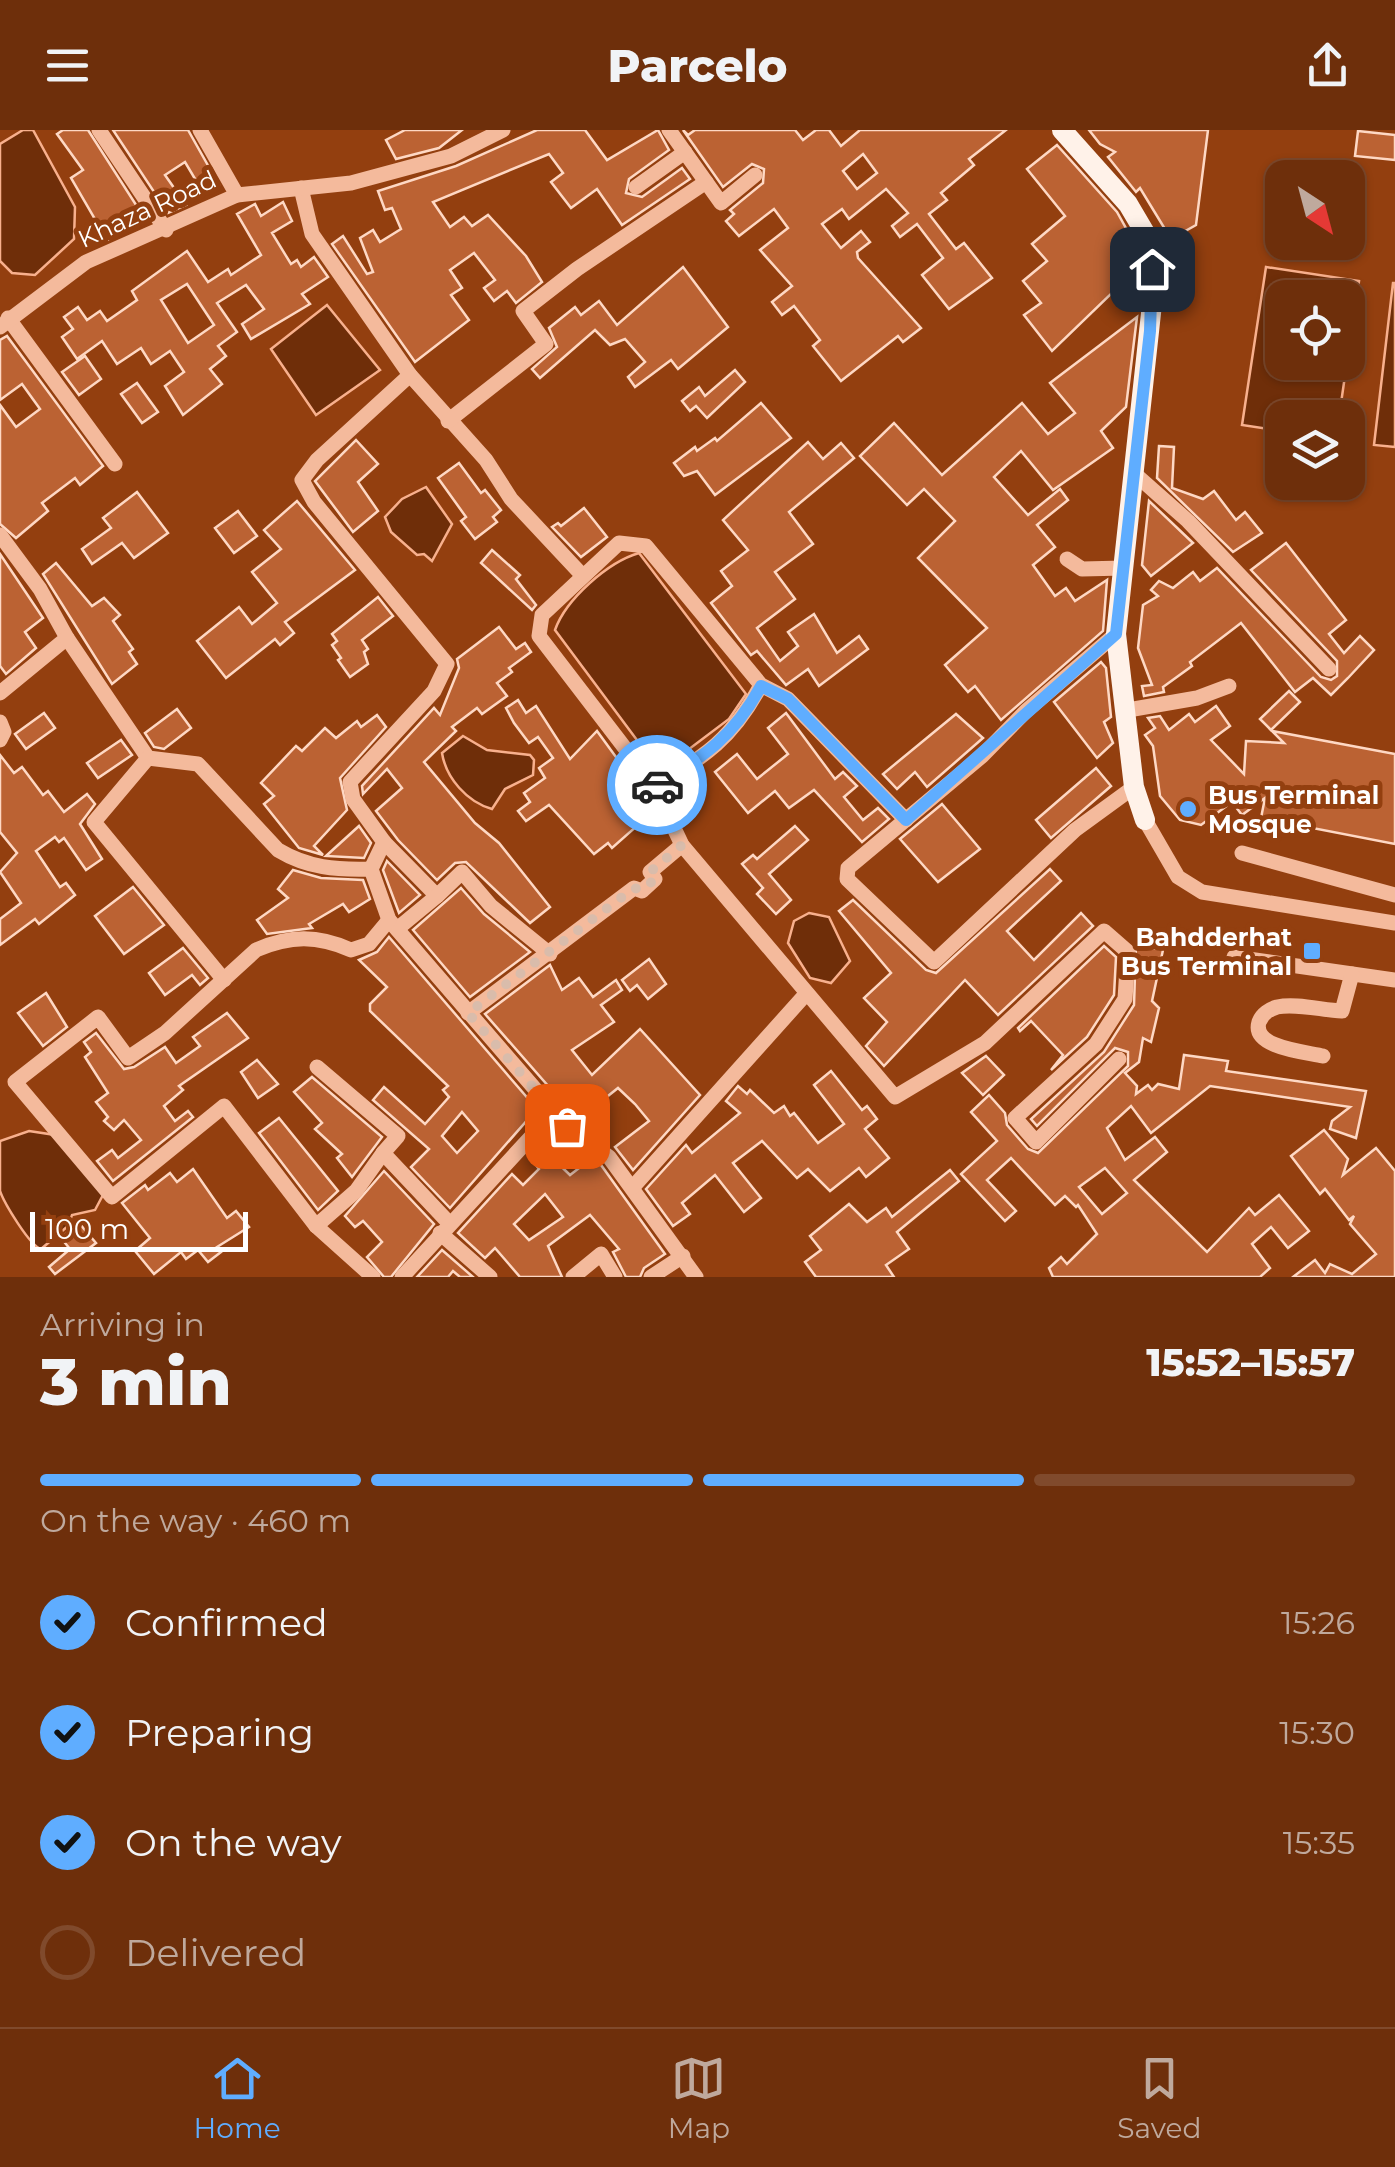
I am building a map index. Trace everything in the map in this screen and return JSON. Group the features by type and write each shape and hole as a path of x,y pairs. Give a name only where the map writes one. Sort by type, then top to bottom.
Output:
{"main road":[{"path":"1062,130 1128,204 1151,243 1153,295 1116,634 1128,710 1134,788 1144,820"}],"street":[{"path":"99,130 166,230"},
{"path":"200,130 237,195"},
{"path":"463,130 472,146"},
{"name":"Khaza Road","path":"4,322 86,262 166,230 237,195 351,183 451,156 504,130"},
{"path":"669,130 721,202 756,175"},
{"path":"636,187 684,152"},
{"path":"448,421 546,344 523,311 577,269 706,182"},
{"path":"301,188 312,234 410,375 486,460 511,498 582,575"},
{"path":"4,322 115,464"},
{"path":"410,375 317,460 302,480 314,502 447,664 434,691 350,782 354,799 384,842 437,896"},
{"path":"1135,474 1188,521 1329,669"},
{"path":"0,535 40,588 67,638 148,758 198,764 278,850 293,859 320,868 370,869"},
{"path":"906,820 788,699 761,686 646,546 620,543 542,615 539,636 654,786 682,845 894,1097 985,1043 1104,931 1128,952 1125,999 1096,1044 1015,1118 1036,1142 1119,1060"},
{"path":"1067,559 1082,569 1124,568"},
{"path":"1116,634 848,868 847,879 934,962 1075,830 1134,788"},
{"path":"0,693 67,638"},
{"path":"654,786 696,762 740,725 761,686"},
{"path":"1128,710 1197,698 1229,686"},
{"path":"0,722 4,732 0,740"},
{"path":"148,758 94,822 224,980"},
{"path":"1144,820 1178,877 1202,892 1395,923"},
{"path":"370,869 384,842"},
{"path":"468,1013 634,888 642,890 655,879 650,872 682,845"},
{"path":"1242,854 1395,894"},
{"path":"370,869 393,924 554,1112 609,1157 696,1277"},
{"path":"374,1277 316,1226 224,1106 112,1197 16,1082 98,1017 128,1058 157,1040 256,950 271,944 323,938 351,950 369,944 437,896 462,872 491,906 550,954"},
{"path":"1234,957 1395,980"},
{"path":"1323,1056 1268,1042 1259,1032 1259,1022 1266,1012 1279,1007 1342,1011 1352,974"},
{"path":"633,1188 805,994"},
{"path":"316,1226 356,1191 398,1136 317,1067"},
{"path":"402,1277 554,1112"},
{"path":"382,1153 490,1277"},
{"path":"572,1277 601,1254 615,1277"},
{"path":"651,1277 683,1256"}],"shaded area":[{"path":"23,130 33,130 75,207 74,239 35,275 12,273 0,261 0,144"},
{"path":"1266,267 1352,280 1265,280 1265,380 1344,380 1341,400 1265,400 1265,428 1242,425"},
{"path":"1395,283 1395,447 1374,445"},
{"path":"327,305 380,370 316,415 271,349"},
{"path":"426,487 452,524 432,561 424,554 417,555 391,532 385,517 402,499"},
{"path":"639,553 746,694 729,719 660,771 555,630 568,606 590,583 614,564"},
{"path":"463,736 487,750 530,755 534,760 533,775 505,789 492,809 474,801 453,780 442,753"},
{"path":"809,913 829,917 850,961 831,983 810,978 788,943 794,921"},
{"path":"29,1131 55,1135 104,1193 95,1210 72,1215 68,1226 41,1249 24,1232 0,1191 0,1141"}],"building":[{"path":"63,130 88,130 147,222 107,240 71,178 83,170 57,134"},
{"path":"113,130 188,130 219,185 204,194 185,162 165,175 186,205 168,213"},
{"path":"405,130 462,130 439,148 396,159 386,140"},
{"path":"537,130 585,130 607,160 658,130 669,150 629,179 626,193 642,197 682,168 690,179 622,225 597,189 571,208 551,182 563,173 549,154 433,202 450,227 464,217 472,226 488,215 526,256 542,282 516,303 507,291 494,301 484,288 495,280 474,253 450,270 462,288 451,295 469,320 415,362 332,244 343,236 367,274 373,272 360,238 373,230 380,242 401,229 392,208 385,210 378,191 456,166"},
{"path":"683,130 688,135 695,130 795,130 803,140 816,130 829,130 841,146 860,130 1006,130 969,159 974,165 941,193 947,200 929,214 956,249 964,243 992,278 949,309 922,275 943,258 917,224 900,237 892,226 908,213 886,189 849,219 842,209 822,224 841,248 861,231 870,242 857,252 858,258 921,328 903,342 898,336 841,381 813,346 820,340 794,306 782,315 772,302 792,286 760,250 788,228 774,209 739,236 726,221 734,214 730,210 763,183 764,169 752,164 723,187","holes":["863,154 877,173 857,189 843,171"]},
{"path":"1089,130 1208,130 1196,225 1171,239 1140,188 1136,192 1108,157 1115,152 1100,144"},
{"path":"1358,131 1395,135 1395,160 1355,156"},
{"path":"1057,145 1117,212 1127,230 1120,236 1138,259 1139,277 1129,300 1118,287 1052,351 1024,315 1041,303 1023,281 1047,261 1032,244 1065,216 1027,169"},
{"path":"283,202 292,221 272,233 291,264 297,260 301,267 314,257 328,277 302,294 310,304 251,339 242,324 264,309 246,285 217,303 237,332 218,346 226,356 210,369 222,384 183,415 165,386 184,372 170,351 151,364 141,348 117,364 102,341 77,359 62,337 73,329 64,317 78,307 87,320 100,311 107,321 137,300 132,291 187,251 208,282 228,269 231,275 261,255 237,214 255,204 261,216","holes":["187,284 214,325 188,343 161,300"]},
{"path":"683,267 728,327 678,369 671,360 635,387 628,377 645,362 625,339 610,345 595,330 540,378 532,369 557,347 549,328 575,307 581,315 599,301 617,325"},
{"path":"1137,317 1126,407 1101,431 1113,448 1053,490 1021,451 994,477 1028,515 1060,489 1068,500 1037,525 1055,547 1033,565 1055,596 1066,588 1075,601 1107,580 1103,631 1001,720 975,686 968,692 945,665 987,628 918,558 955,521 924,489 907,505 860,456 894,423 942,475 1022,403 1048,434 1075,413 1050,383"},
{"path":"7,336 103,466 80,485 75,478 42,503 48,511 16,538 0,524 0,405 16,427 40,409 22,384 0,400 0,340"},
{"path":"85,356 101,379 79,395 62,372"},
{"path":"735,370 745,382 707,418 696,406 690,411 682,401 699,387 705,396"},
{"path":"137,383 158,412 142,423 121,394"},
{"path":"761,403 791,438 715,495 697,471 684,476 674,463 695,447 697,451 715,438 717,441"},
{"path":"356,440 378,464 358,482 378,511 353,532 315,481"},
{"path":"808,442 823,459 841,443 854,458 789,512 813,544 775,572 795,599 757,628 780,661 798,646 788,632 814,614 837,653 859,636 868,649 819,686 808,669 786,685 757,651 751,655 711,603 732,586 721,571 748,550 723,520"},
{"path":"1159,446 1174,447 1172,488 1203,499 1214,491 1236,520 1245,512 1262,533 1233,552 1157,478"},
{"path":"459,463 481,493 485,490 501,510 493,517 497,522 475,539 461,521 466,517 438,478"},
{"path":"137,492 168,533 134,558 122,543 92,564 82,549 111,528 103,518"},
{"path":"297,501 355,570 285,622 294,633 280,645 275,639 226,678 197,641 239,607 252,624 277,603 252,572 281,549 264,530"},
{"path":"1149,501 1193,543 1151,576 1142,565"},
{"path":"584,508 607,537 581,557 552,527 558,523 561,526"},
{"path":"238,511 257,536 234,553 215,528"},
{"path":"1286,543 1346,620 1329,634 1344,653 1360,636 1374,650 1331,695 1313,678 1295,692 1241,623 1190,662 1192,666 1163,687 1164,692 1144,696 1142,686 1152,685 1138,648 1143,605 1158,596 1151,590 1159,581 1173,588 1193,572 1200,581 1217,568 1321,677 1331,680 1337,676 1337,661 1251,570"},
{"path":"492,550 520,575 516,579 536,605 532,610 481,563"},
{"path":"0,554 43,618 25,632 36,648 6,674 0,666"},
{"path":"56,563 92,606 104,598 120,615 113,621 133,649 129,652 137,664 112,684 43,574"},
{"path":"378,597 393,616 362,640 368,649 364,652 368,664 350,677 338,660 341,658 332,645 337,641 332,634"},
{"path":"499,627 516,649 525,643 531,652 497,683 507,696 482,714 477,708 452,727 456,731 424,762 475,823 499,843 550,907 530,923 466,862 455,863 437,880 398,840 376,811 402,788 387,769 363,794 362,786 434,708 440,715 459,668 457,659"},
{"path":"1101,662 1106,668 1111,717 1104,722 1113,743 1097,758 1054,702"},
{"path":"1289,691 1300,702 1271,730 1260,719"},
{"path":"518,700 526,713 536,706 570,759 597,731 632,779 610,795 638,825 612,848 608,843 594,854 549,805 526,821 518,811 530,802 524,793 545,778 539,768 553,758 538,737 529,743 514,723 506,708"},
{"path":"1216,706 1230,726 1211,740 1244,774 1246,741 1284,743 1272,731 1395,754 1395,844 1261,818 1265,798 1242,815 1232,802 1201,825 1180,820 1160,796 1153,746 1145,735 1155,728 1148,718 1160,716 1169,730 1189,714 1195,722"},
{"path":"177,709 191,728 164,749 154,747 145,733"},
{"path":"44,713 55,728 26,749 15,734"},
{"path":"786,713 835,779 843,772 857,786 844,797 863,820 878,808 889,819 862,842 814,790 789,808 775,791 748,813 715,772 737,754 757,779 788,754 768,728"},
{"path":"956,714 983,738 927,787 915,772 897,789 883,774"},
{"path":"377,715 386,727 340,778 347,810 314,846 323,855 299,848 264,804 274,796 261,783 296,746 302,751 325,728 336,738 357,721 361,727"},
{"path":"121,740 132,755 98,778 87,763"},
{"path":"0,755 14,773 22,767 43,795 48,791 64,812 87,794 95,804 80,824 102,859 86,870 64,838 59,842 55,837 36,851 60,887 66,883 75,895 39,924 35,919 0,945 0,919 21,903 0,872 17,853 0,832"},
{"path":"1096,768 1111,786 1051,838 1036,820"},
{"path":"942,804 980,849 938,882 900,839"},
{"path":"359,826 371,843 364,858 326,856"},
{"path":"795,826 808,840 769,874 791,900 776,914 757,894 763,888 742,864 753,855 757,859"},
{"path":"387,861 420,895 399,913 383,870"},
{"path":"1050,869 1061,881 1007,931 1034,960 1081,913 1093,926 998,1015 965,980 884,1066 866,1046 887,1022 864,998 891,973 839,911 853,900 926,970 936,973"},
{"path":"293,870 321,878 363,880 370,899 349,912 343,904 309,924 312,928 267,934 257,920 288,898 278,889"},
{"path":"133,887 164,925 124,954 95,916"},
{"path":"461,888 484,914 530,952 470,997 413,930"},
{"path":"389,937 537,1109 450,1208 411,1167 429,1149 373,1100 384,1087 425,1124 449,1097 443,1090 448,1086 370,1011 370,1004 387,987 359,960 377,952","holes":["462,1112 478,1131 457,1153 442,1136"]},
{"path":"1136,944 1163,950 1152,1001 1159,1008 1151,1042 1143,1038 1139,1062 1125,1073 1137,1086 1136,1094 1148,1085 1152,1090 1158,1084 1179,1089 1184,1055 1228,1061 1226,1071 1366,1091 1356,1138 1330,1129 1332,1121 1350,1107 1210,1086 1151,1133 1131,1106 1107,1128 1125,1160 1155,1137 1167,1152 1134,1180 1207,1252 1249,1208 1255,1215 1279,1195 1309,1231 1288,1248 1271,1227 1252,1244 1270,1268 1260,1277 1053,1277 1049,1268 1061,1257 1067,1264 1097,1234 1078,1205 1065,1196 1055,1205 1011,1158 987,1180 1016,1211 1005,1221 961,1174 997,1141 971,1112 989,1095 1005,1113 1007,1125 1028,1149 1038,1153 1128,1066 1128,1052 1115,1048 1037,1126 1031,1119 1104,1052 1134,1005","holes":["1105,1168 1127,1193 1102,1214 1079,1187"]},
{"path":"1104,946 1116,957 1114,995 1087,1037 1051,1070 1063,1055 1031,1021 1020,1031 1018,1028"},
{"path":"183,948 208,978 200,985 192,975 165,995 149,973"},
{"path":"649,959 666,984 648,999 637,985 630,991 622,980"},
{"path":"550,965 562,990 579,978 593,997 616,980 622,990 601,1005 614,1022 572,1050 592,1075 640,1029 700,1095 633,1170 615,1147 649,1121 635,1104 618,1088 578,1120 485,1014"},
{"path":"46,993 67,1027 43,1046 18,1013"},
{"path":"227,1013 248,1038 179,1086 183,1090 164,1106 175,1121 188,1111 193,1117 113,1181 97,1161 112,1150 118,1158 141,1140 124,1120 114,1130 104,1121 108,1117 96,1102 108,1093 85,1057 91,1052 84,1042 96,1033 124,1069 165,1047 176,1063 200,1046 193,1037"},
{"path":"986,1056 1004,1075 983,1095 962,1073"},
{"path":"257,1060 278,1084 258,1098 241,1072"},
{"path":"831,1071 862,1110 867,1106 877,1119 865,1129 889,1158 866,1177 859,1168 830,1191 808,1169 797,1178 762,1141 733,1163 761,1198 744,1212 715,1175 682,1203 690,1214 673,1226 646,1189 686,1145 692,1153 740,1113 726,1101 738,1086 747,1094 750,1090 774,1113 784,1106 790,1116 794,1113 818,1143 844,1124 814,1085"},
{"path":"312,1077 382,1137 352,1177 337,1158 342,1154 315,1129 322,1123 294,1092"},
{"path":"279,1118 338,1191 318,1210 259,1133"},
{"path":"1324,1130 1348,1159 1343,1175 1376,1148 1395,1171 1395,1277 1293,1277 1315,1260 1325,1273 1330,1264 1352,1274 1376,1254 1350,1224 1354,1216 1349,1220 1325,1189 1320,1194 1291,1156"},
{"path":"539,1145 570,1175 592,1158 665,1254 644,1268 640,1277 626,1277 613,1252 619,1249 590,1215 548,1246 562,1277 520,1277 495,1248 485,1258 458,1233 512,1174 523,1185 539,1169 529,1156","holes":["545,1194 563,1217 529,1240 514,1224"]},
{"path":"193,1169 227,1218 236,1211 249,1227 217,1247 221,1252 208,1262 198,1250 186,1259 181,1252 154,1274 135,1251 150,1238 122,1203 145,1185 148,1190 170,1173 177,1182"},
{"path":"950,1170 959,1181 897,1232 909,1249 886,1265 894,1277 816,1277 805,1262 821,1250 810,1236 849,1204 867,1222 886,1208 892,1217"},
{"path":"384,1171 434,1224 391,1277 384,1277 367,1257 382,1242 363,1221 355,1227 345,1216"},
{"path":"79,1223 96,1243 55,1274 49,1267 70,1249 61,1238"},
{"path":"442,1250 473,1277 460,1277 453,1271 448,1277 417,1277"}],"way so far":[{"path":"567,1126 468,1013 594,922 634,888 642,890 655,879 650,872 682,845 654,786 657,785"}],"place":[{"name":"Bus Terminal Mosque","path":"1188,809"},
{"name":"Bahdderhat Bus Terminal","path":"1312,951"}],"route":[{"path":"657,785 696,762 740,725 761,686 788,699 906,820 1116,634 1150,331 1152,269"}]}
